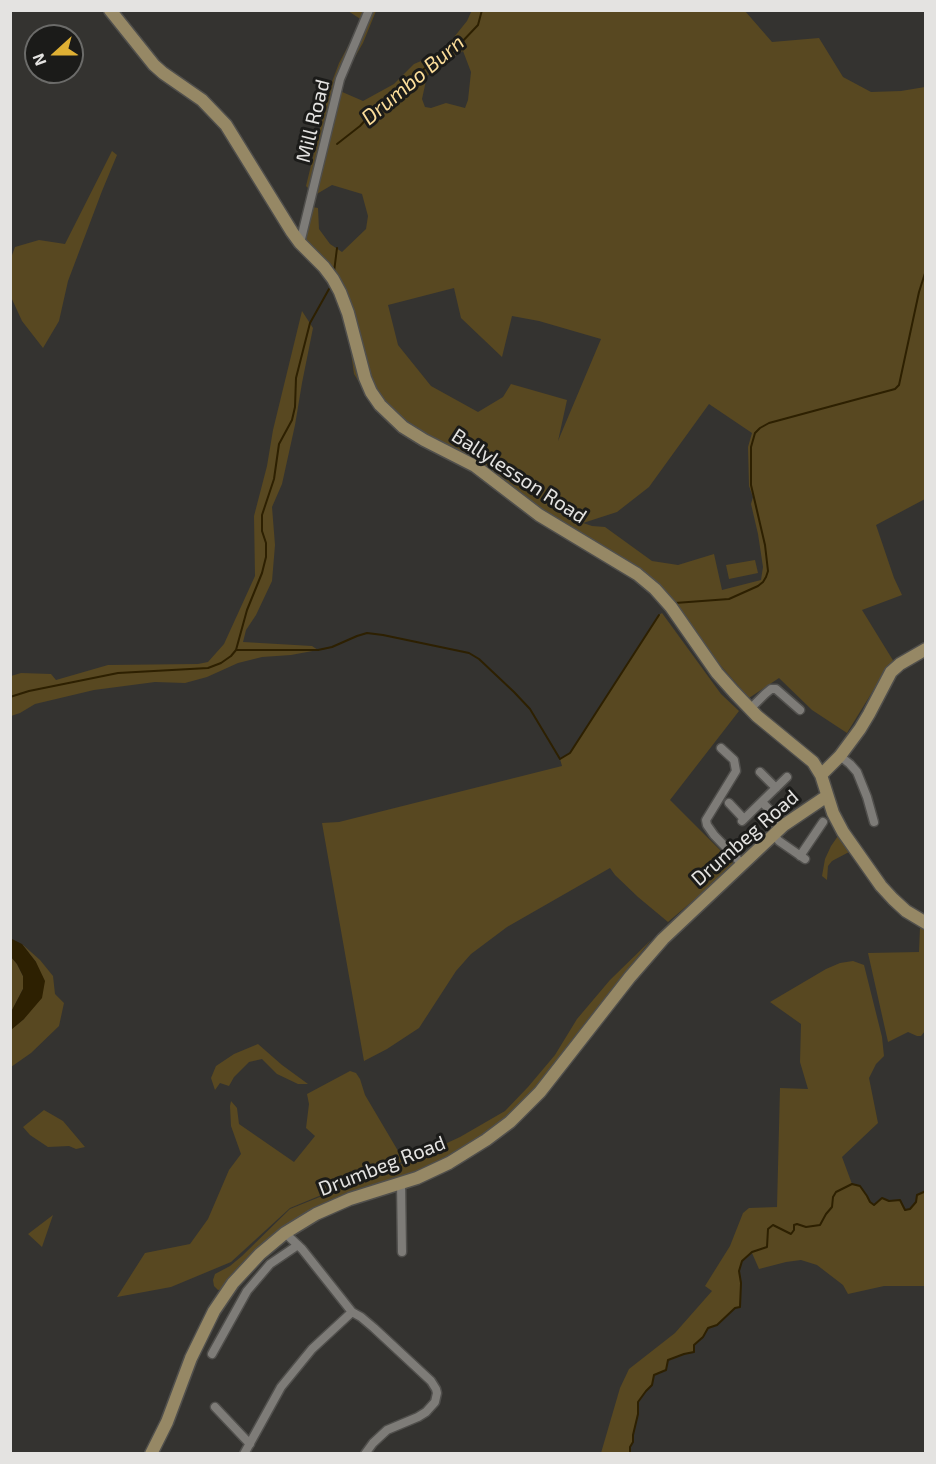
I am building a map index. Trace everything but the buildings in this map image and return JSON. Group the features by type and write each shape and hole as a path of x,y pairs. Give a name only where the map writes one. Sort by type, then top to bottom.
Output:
{"main road":[{"name":"Ballylesson Road","path":"110,10 163,73 202,100 226,125 300,243 333,279 340,292 354,335 365,378 380,405 404,427 475,466 538,515 637,574 655,589 671,607 717,673 750,709 813,762 821,775"},
{"path":"926,649 891,672 869,714 840,756 821,775 837,822 881,886 906,911 926,923"},
{"name":"Drumbeg Road","path":"152,1454 167,1422 191,1358 214,1311 233,1283 267,1247 300,1222 333,1205 432,1172 468,1153 510,1122 560,1068 652,951 773,834 827,796"}],"street":[{"name":"Mill Road","path":"300,243 340,79 369,10"},
{"path":"750,709 771,689 776,689 800,710"},
{"path":"722,748 734,760 736,771 706,820 714,835 742,864"},
{"path":"840,756 857,772 874,822"},
{"path":"760,772 776,788"},
{"path":"729,803 743,820 787,777"},
{"path":"762,802 784,825"},
{"path":"773,834 779,841 803,857 823,822"},
{"path":"401,1183 402,1252"},
{"path":"285,1233 298,1245 352,1312 374,1328 436,1389 435,1402 426,1412 387,1430 365,1454"},
{"path":"212,1353 248,1291 270,1264 298,1245"},
{"path":"244,1454 281,1387 312,1349 352,1312"},
{"path":"215,1407 250,1444"}],"shaded area":[{"path":"472,10 745,11 772,42 819,38 843,77 871,92 925,87 925,499 876,525 902,595 862,610 894,662 887,668 847,733 812,710 779,678 749,698 707,650 668,595 543,511 465,454 422,431 397,414 389,424 374,407 354,374 348,332 337,298 304,239 312,207 318,208 319,229 330,244 342,252 366,229 368,216 362,194 332,185 315,195 306,186 330,87 339,63 362,20 348,11 376,11 363,43 343,78 340,91 363,101 394,84 414,64 442,52 467,21","holes":["463,51 471,72 465,108 446,103 431,108 425,107 422,99 427,76","454,288 461,318 502,357 512,316 539,321 601,339 558,441 567,400 511,384 503,397 478,412 431,386 398,345 388,305","709,404 752,433 748,447 749,486 753,497 751,504 763,567 761,580 722,590 714,554 678,565 652,561 605,527 583,523 617,512 649,487"]},
{"path":"112,151 117,155 68,281 59,321 43,348 22,321 11,297 11,258 15,247 39,240 65,244"},
{"path":"302,311 313,328 282,484 272,507 275,545 272,581 256,615 246,630 243,642 312,646 318,650 262,657 238,663 207,677 185,683 155,682 94,690 35,704 11,716 11,676 21,673 51,674 56,680 108,665 198,664 208,662 224,644 255,576 254,516"},
{"path":"755,560 758,573 729,579 726,565"},
{"path":"662,613 721,694 739,711 670,800 735,865 668,922 638,897 610,868 507,927 471,954 456,971 419,1028 364,1061 322,823 339,822 562,766 560,759 570,753"},
{"path":"838,836 849,852 832,861 828,866 827,880 822,876 825,859"},
{"path":"920,927 925,929 925,1031 921,1036 908,1032 888,1042 868,953 919,952"},
{"path":"10,938 22,944 36,962 45,981 42,998 11,1030 11,1012 23,989 23,976 11,957"},
{"path":"651,940 574,1037 547,1075 519,1107 501,1123 465,1149 435,1165 350,1193 311,1209 283,1228 223,1289 218,1290 214,1286 215,1274 242,1256 290,1209 406,1162 460,1137 505,1111 555,1055 577,1019 610,980"},
{"path":"22,944 53,976 55,994 64,1003 59,1026 31,1053 11,1067 10,1030 24,1019 36,962"},
{"path":"11,957 23,976 23,989 11,1012"},
{"path":"853,961 864,965 882,1037 884,1056 876,1064 869,1078 878,1123 842,1157 852,1184 860,1186 874,1205 882,1198 889,1201 900,1200 905,1210 910,1209 916,1202 917,1195 925,1191 925,1286 884,1286 848,1294 843,1285 817,1265 801,1260 759,1269 752,1253 742,1261 739,1271 740,1307 735,1308 717,1325 708,1328 695,1345 694,1352 668,1360 666,1370 654,1375 652,1385 639,1402 630,1453 601,1453 620,1388 629,1369 675,1333 712,1291 705,1286 730,1246 743,1213 749,1208 777,1207 780,1088 808,1089 800,1062 801,1024 770,1002 826,969"},
{"path":"258,1044 308,1084 298,1084 277,1074 262,1059 249,1062 234,1077 229,1086 220,1083 215,1090 211,1078 216,1066 234,1054"},
{"path":"350,1071 356,1073 360,1079 365,1095 404,1161 290,1208 231,1262 171,1287 117,1297 145,1253 190,1244 208,1219 229,1170 241,1154 231,1126 231,1101 237,1108 239,1124 294,1162 315,1136 306,1128 309,1104 307,1094"},
{"path":"44,1110 63,1121 85,1147 76,1149 69,1146 48,1147 30,1135 23,1127"},
{"path":"53,1215 42,1247 28,1234"}],"waterway":[{"name":"Drumbo Burn","path":"337,144 382,107 388,96 412,84 418,73 446,57 459,45 478,25 482,10"},
{"name":"Drumbo Burn","path":"334,272 337,248"},
{"path":"675,603 729,599 763,582 768,571 765,545 751,485 751,447 755,433 769,423 895,389 899,385 926,270"},
{"name":"Drumbo Burn","path":"10,697 118,673 208,668 221,663 236,650 247,610 266,557 262,515 274,479 279,444 292,420 296,378 310,323 329,289"},
{"path":"236,650 318,650 367,633 469,653 479,659 530,709 560,759 570,753 659,615"},
{"path":"630,1454 638,1414 638,1402 652,1385 654,1375 666,1370 668,1360 694,1352 694,1345 703,1337 708,1328 717,1325 735,1308 740,1307 739,1271 742,1261 752,1252 767,1247 768,1229 773,1225 791,1234 794,1225 797,1224 806,1227 820,1225 832,1207 836,1192 852,1184 860,1186 874,1205 882,1198 889,1201 900,1200 905,1210 910,1209 916,1202 917,1195 926,1191"}]}
